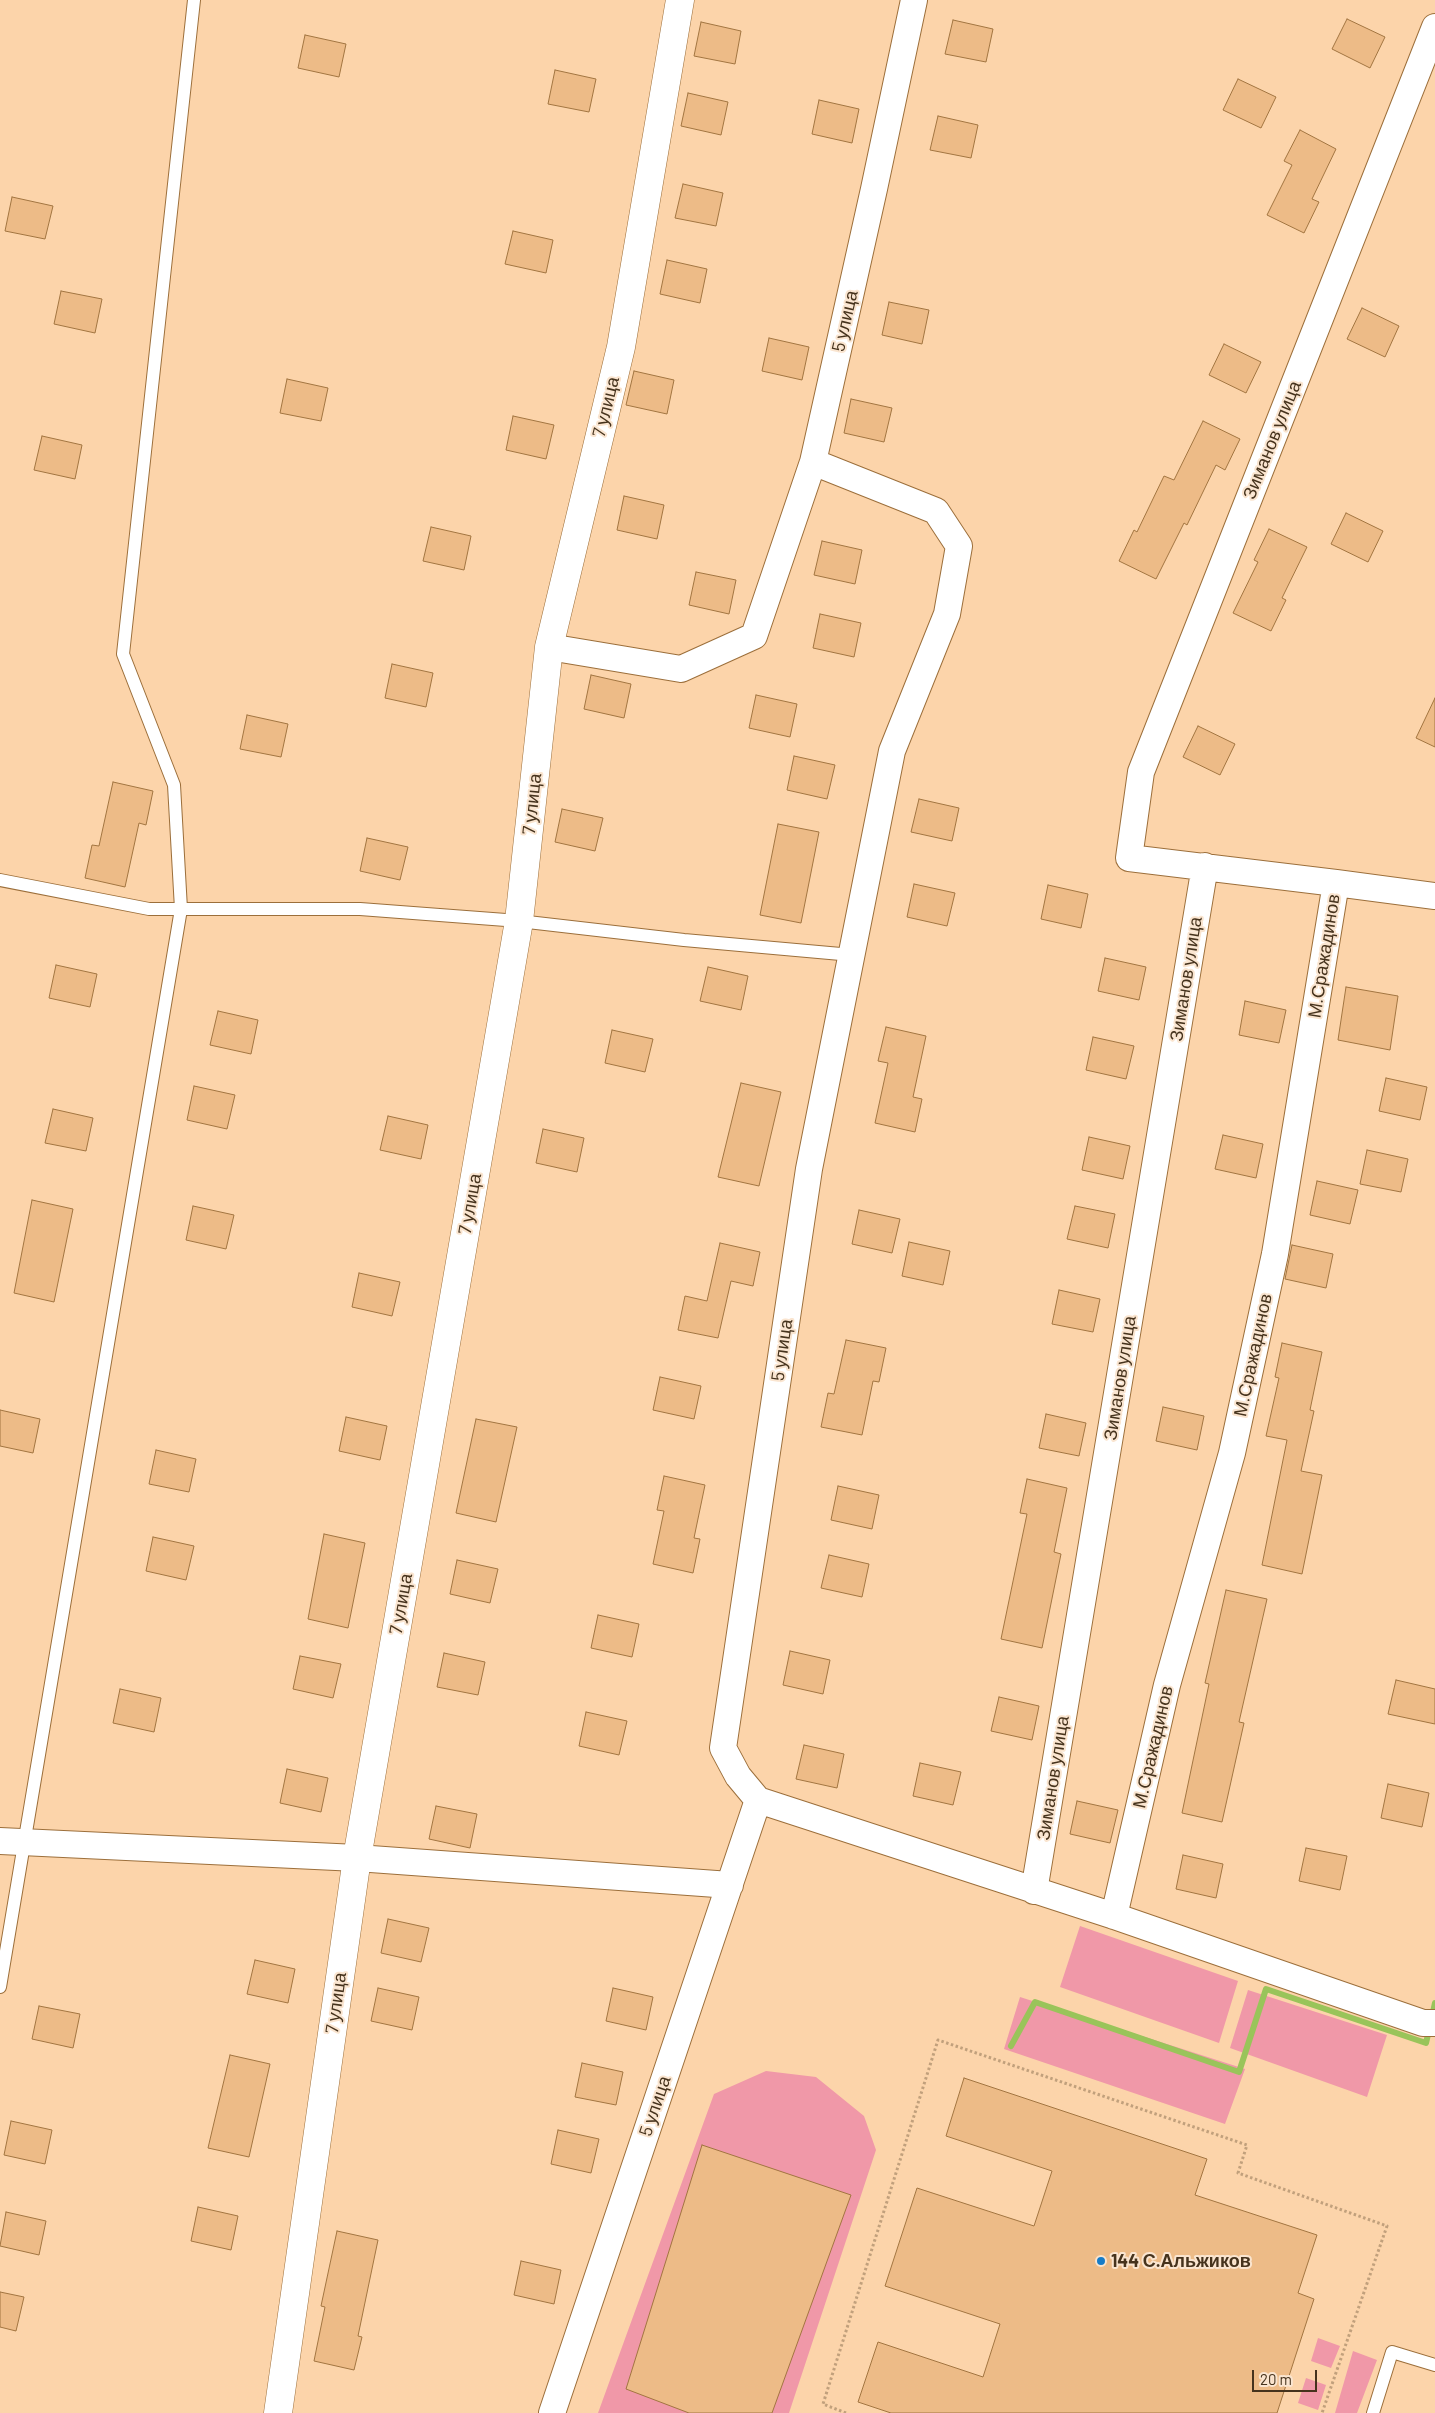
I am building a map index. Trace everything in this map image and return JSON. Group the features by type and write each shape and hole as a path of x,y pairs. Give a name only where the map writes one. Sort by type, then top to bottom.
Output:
{"street":[{"name":"7 улица","path":"278,2413 357,1858 519,921 549,647 621,348 680,0"},
{"name":"5 улица","path":"549,647 681,669 754,636 813,462 914,0"},
{"name":"Зиманов улица","path":"1034,1891 1205,866 1129,858 1141,772 1435,27"},
{"name":"5 улица","path":"552,2413 758,1800 738,1776 723,1748 809,1169 892,751 947,614 959,546 936,511 813,462"},
{"path":"1205,866 1336,883"},
{"name":"М.Сражадинов","path":"1114,1916 1166,1685 1232,1453 1273,1264 1336,883 1435,896"},
{"path":"758,1800 1114,1916 1423,2023 1435,2023"},
{"path":"12,1841 357,1858 730,1885"}],"lane":[{"path":"0,1987 12,1841 181,909 174,785 123,654 194,0"},
{"path":"0,880 149,909 360,909 519,921 684,940 852,955"},
{"path":"1373,2413 1392,2352 1435,2365"}],"path":[{"path":"846,2413 823,2404 938,2040 1246,2145 1238,2173 1387,2226 1322,2413"}],"shaded area":[{"path":"1080,1926 1238,1981 1219,2043 1060,1987"},
{"path":"1248,1990 1387,2035 1367,2097 1230,2048"},
{"path":"1020,1997 1245,2069 1225,2124 1004,2049"},
{"path":"766,2071 816,2077 864,2116 876,2150 789,2413 598,2413 714,2094"},
{"path":"1318,2338 1340,2346 1331,2368 1311,2361"},
{"path":"1353,2351 1377,2360 1357,2413 1335,2413"},
{"path":"1306,2378 1326,2385 1318,2410 1298,2403"}],"building":[{"path":"1347,19 1385,37 1370,68 1332,49"},
{"path":"953,20 993,29 986,62 945,54"},
{"path":"701,22 741,31 735,64 694,56"},
{"path":"305,35 346,44 339,77 298,68"},
{"path":"555,70 596,79 589,112 548,104"},
{"path":"1238,79 1276,97 1261,128 1223,110"},
{"path":"688,93 728,102 721,135 681,126"},
{"path":"819,100 859,109 852,143 812,134"},
{"path":"938,116 978,125 971,158 930,150"},
{"path":"1300,130 1336,149 1312,199 1319,202 1304,233 1267,215 1292,165 1284,161"},
{"path":"683,184 723,193 716,226 675,218"},
{"path":"12,197 53,206 45,239 5,231"},
{"path":"513,231 553,240 546,273 505,264"},
{"path":"667,260 707,269 700,303 660,294"},
{"path":"61,291 102,299 95,333 54,324"},
{"path":"889,302 929,310 922,344 882,335"},
{"path":"1362,308 1399,326 1385,357 1347,339"},
{"path":"769,338 809,347 802,380 762,371"},
{"path":"1224,344 1261,362 1246,393 1209,375"},
{"path":"634,371 674,380 667,414 626,405"},
{"path":"287,379 328,388 321,421 280,413"},
{"path":"851,399 892,408 884,442 844,433"},
{"path":"513,416 554,425 546,459 506,450"},
{"path":"1203,421 1240,439 1225,470 1216,465 1187,525 1184,523 1156,579 1119,561 1134,530 1137,532 1164,476 1174,480"},
{"path":"42,436 82,445 75,479 34,470"},
{"path":"624,496 664,505 657,539 617,530"},
{"path":"1346,513 1383,531 1368,562 1331,544"},
{"path":"431,527 471,536 464,570 423,561"},
{"path":"1269,529 1307,547 1282,598 1286,600 1271,631 1233,613 1258,562 1254,560"},
{"path":"822,541 862,550 855,584 814,575"},
{"path":"696,572 736,580 729,614 689,605"},
{"path":"820,614 861,623 854,657 813,648"},
{"path":"392,664 433,673 426,707 385,698"},
{"path":"591,675 631,684 624,718 584,709"},
{"path":"756,695 797,704 790,737 749,728"},
{"path":"1435,698 1435,747 1416,738"},
{"path":"247,715 288,724 281,757 240,749"},
{"path":"1198,726 1235,744 1220,775 1183,757"},
{"path":"794,756 835,765 827,799 787,790"},
{"path":"113,782 153,791 146,825 139,823 125,887 85,878 92,845 99,846"},
{"path":"919,799 959,808 952,841 911,832"},
{"path":"562,809 603,818 595,851 555,842"},
{"path":"778,824 819,832 801,923 760,915"},
{"path":"367,838 408,847 400,880 360,871"},
{"path":"914,884 955,893 947,926 907,917"},
{"path":"1048,885 1088,894 1081,928 1041,919"},
{"path":"1105,958 1146,967 1139,1000 1098,991"},
{"path":"56,965 97,974 90,1007 49,998"},
{"path":"708,967 748,976 741,1010 700,1001"},
{"path":"1346,987 1398,996 1390,1050 1338,1040"},
{"path":"1245,1001 1286,1010 1279,1043 1239,1035"},
{"path":"218,1011 258,1020 251,1054 210,1045"},
{"path":"886,1027 926,1036 913,1097 922,1099 915,1132 875,1123 888,1063 878,1061"},
{"path":"612,1030 653,1039 645,1072 605,1063"},
{"path":"1093,1037 1134,1046 1126,1079 1086,1070"},
{"path":"1386,1078 1427,1087 1420,1120 1379,1111"},
{"path":"741,1083 781,1092 759,1186 718,1177"},
{"path":"194,1086 235,1095 227,1129 187,1120"},
{"path":"53,1109 93,1118 86,1151 45,1143"},
{"path":"388,1116 428,1125 421,1159 380,1150"},
{"path":"543,1129 584,1138 577,1172 536,1163"},
{"path":"1223,1135 1263,1144 1256,1178 1215,1169"},
{"path":"1089,1137 1130,1146 1123,1179 1082,1170"},
{"path":"1367,1150 1408,1159 1401,1192 1360,1184"},
{"path":"1317,1181 1358,1190 1350,1224 1310,1215"},
{"path":"32,1200 73,1209 54,1302 14,1293"},
{"path":"193,1206 234,1215 226,1249 186,1240"},
{"path":"1075,1206 1115,1214 1108,1248 1067,1239"},
{"path":"859,1210 900,1219 892,1253 852,1244"},
{"path":"909,1242 950,1251 943,1285 902,1276"},
{"path":"720,1243 760,1252 753,1286 731,1281 718,1338 678,1330 685,1296 707,1301"},
{"path":"1292,1245 1333,1254 1326,1288 1285,1279"},
{"path":"359,1273 400,1282 392,1316 352,1307"},
{"path":"1059,1290 1100,1299 1093,1332 1052,1324"},
{"path":"846,1340 886,1348 879,1382 873,1381 862,1435 821,1427 828,1393 834,1394"},
{"path":"1282,1343 1322,1352 1310,1410 1314,1411 1301,1471 1322,1475 1302,1574 1262,1565 1287,1440 1266,1436 1279,1378 1275,1377"},
{"path":"660,1377 701,1386 694,1419 653,1410"},
{"path":"1163,1407 1204,1416 1197,1450 1156,1441"},
{"path":"0,1410 40,1419 33,1453 0,1446"},
{"path":"1046,1414 1086,1423 1079,1456 1039,1448"},
{"path":"346,1417 387,1426 380,1460 339,1451"},
{"path":"476,1419 517,1427 496,1522 456,1513"},
{"path":"156,1450 196,1459 189,1492 149,1484"},
{"path":"664,1476 705,1485 694,1538 700,1539 693,1573 653,1564 664,1511 657,1510"},
{"path":"1027,1479 1067,1488 1054,1552 1061,1554 1042,1648 1001,1639 1027,1514 1020,1513"},
{"path":"838,1486 879,1495 872,1529 831,1520"},
{"path":"324,1534 365,1543 348,1628 308,1619"},
{"path":"153,1537 194,1546 186,1580 146,1571"},
{"path":"829,1555 869,1564 862,1597 821,1588"},
{"path":"457,1560 498,1569 490,1603 450,1594"},
{"path":"1226,1590 1267,1599 1239,1722 1244,1723 1222,1822 1182,1813 1209,1684 1205,1683"},
{"path":"598,1615 639,1624 632,1657 591,1648"},
{"path":"790,1651 830,1660 823,1694 783,1685"},
{"path":"444,1653 485,1662 478,1695 437,1687"},
{"path":"300,1656 341,1664 333,1698 293,1689"},
{"path":"1396,1680 1435,1689 1435,1724 1388,1714"},
{"path":"120,1689 161,1698 154,1732 113,1723"},
{"path":"999,1697 1039,1706 1032,1740 991,1731"},
{"path":"586,1712 627,1721 619,1755 579,1746"},
{"path":"804,1745 844,1754 837,1788 796,1779"},
{"path":"920,1763 961,1772 953,1805 913,1796"},
{"path":"287,1769 328,1778 321,1812 280,1803"},
{"path":"1388,1784 1429,1793 1422,1827 1381,1818"},
{"path":"1077,1801 1118,1810 1110,1843 1070,1834"},
{"path":"436,1806 477,1814 470,1848 429,1839"},
{"path":"1306,1848 1347,1856 1340,1890 1299,1881"},
{"path":"1183,1855 1223,1864 1216,1898 1176,1889"},
{"path":"388,1919 429,1928 421,1962 381,1953"},
{"path":"255,1960 295,1969 288,2003 247,1994"},
{"path":"378,1988 419,1997 412,2030 371,2021"},
{"path":"613,1988 653,1997 646,2030 606,2021"},
{"path":"39,2006 80,2014 73,2048 32,2039"},
{"path":"230,2055 270,2064 249,2157 208,2148"},
{"path":"582,2063 623,2072 616,2105 575,2097"},
{"name":"144 С.Альжиков","path":"964,2078 1207,2159 1195,2195 1317,2235 1298,2293 1314,2299 1277,2413 891,2413 858,2402 878,2342 983,2377 1000,2324 885,2286 917,2188 1034,2226 1052,2171 946,2136"},
{"path":"11,2121 52,2130 45,2164 4,2155"},
{"path":"558,2130 599,2139 591,2173 551,2164"},
{"path":"702,2145 851,2195 772,2413 689,2413 626,2389"},
{"path":"198,2207 238,2216 231,2250 191,2241"},
{"path":"6,2212 46,2221 39,2255 0,2246"},
{"path":"337,2231 378,2240 358,2336 362,2337 354,2370 314,2361 325,2307 321,2306"},
{"path":"521,2261 561,2270 554,2304 514,2295"},
{"path":"0,2292 24,2297 16,2331 0,2327"}],"waterway":[{"path":"1011,2046 1035,2002 1239,2072 1266,1989 1426,2043 1429,2030"},
{"path":"1433,2012 1435,2003"}],"place":[{"name":"144 С.Альжиков","path":"1101,2261"}]}
